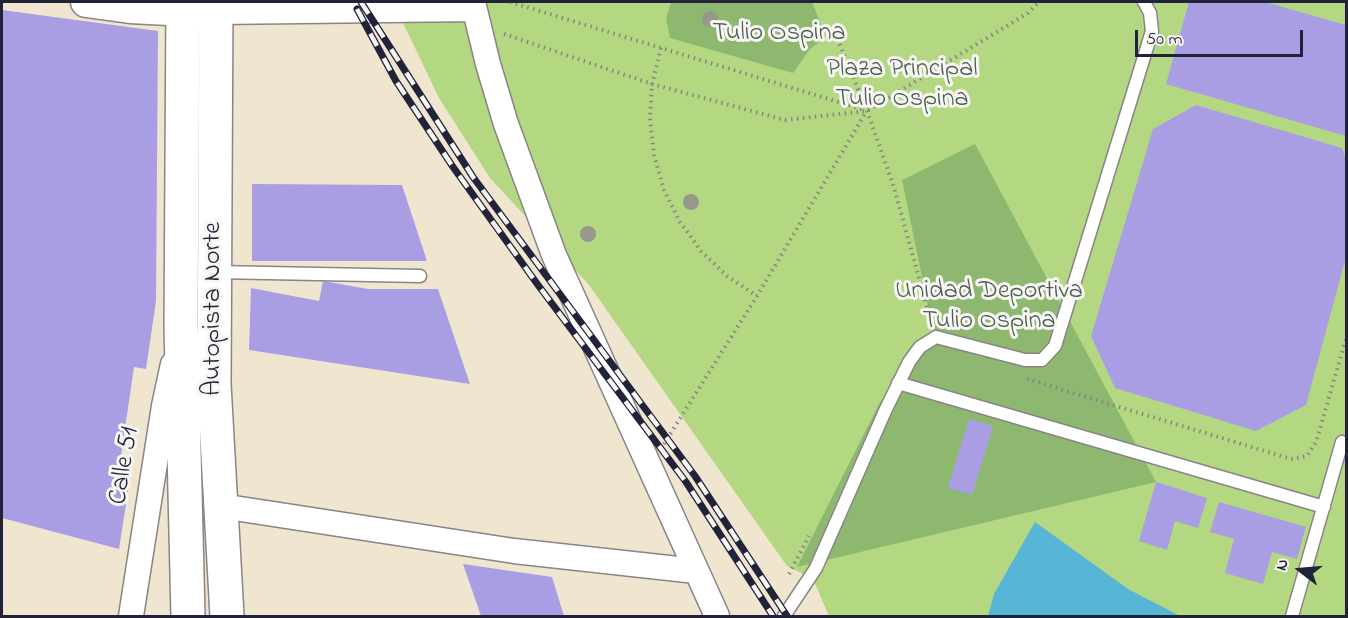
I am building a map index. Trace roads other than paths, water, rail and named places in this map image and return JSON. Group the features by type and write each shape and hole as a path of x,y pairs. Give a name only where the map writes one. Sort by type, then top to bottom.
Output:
{"main road":[{"name":"Autopista Norte","path":"183,6 181,326 188,616"},
{"name":"Autopista Norte","path":"216,7 214,384 227,616"}],"street":[{"path":"86,2 130,8 474,5 506,124 554,255 717,616"},
{"name":"Calle 51","path":"131,616 164,406 181,326"},
{"path":"221,506 514,551 696,571"}],"lane":[{"path":"784,616 816,568 898,384 920,347 936,337 1025,360 1042,360 1055,346 1152,32 1150,13 1144,2"},
{"path":"215,272 420,276"},
{"path":"898,384 1324,507"},
{"path":"1292,616 1342,442"}],"water":[{"path":"1035,522 1128,589 1180,616 988,616 994,594"}],"railway":[{"path":"361,2 473,177 695,476 787,616"},
{"path":"357,9 396,81 453,167 538,285 686,482 773,616"}],"park label":[{"name":"Tulio Ospina","path":"779,35"},
{"name":"Plaza Principal Tulio Ospina","path":"902,86"},
{"name":"Unidad Deportiva Tulio Ospina","path":"989,308"}]}
